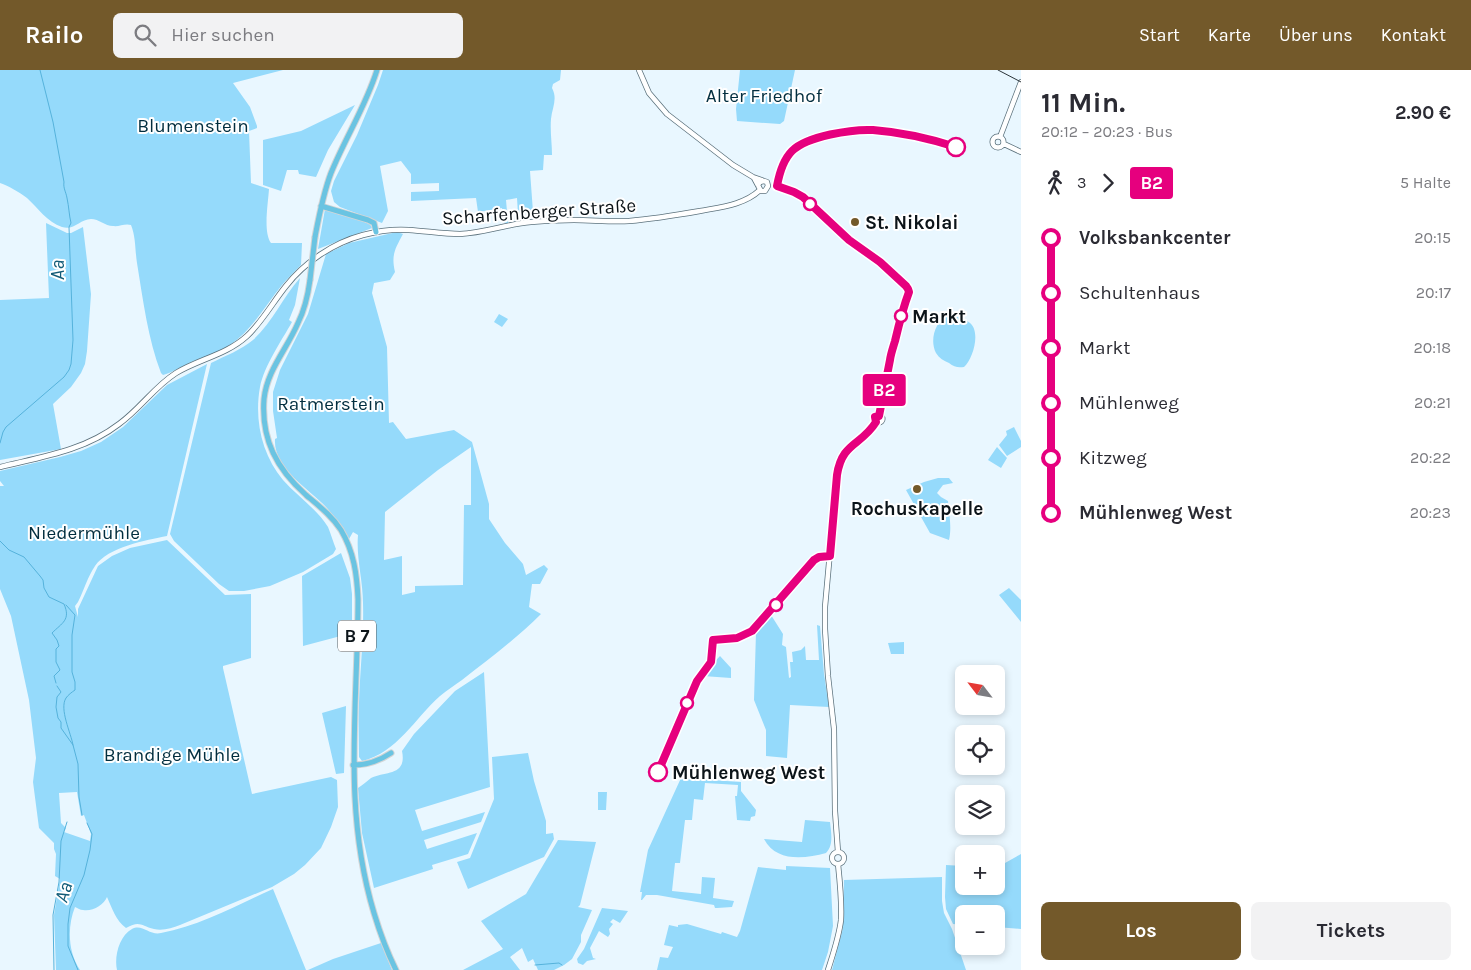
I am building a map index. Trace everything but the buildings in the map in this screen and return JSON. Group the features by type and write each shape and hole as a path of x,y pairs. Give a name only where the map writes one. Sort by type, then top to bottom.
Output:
{"main road":[{"name":"B 7","path":"377,70 364,103 331,173 321,206 315,237 307,298 298,324 275,365 266,387 264,398 265,431 272,451 281,468 292,482 332,519 350,550 355,570 358,599 353,775 358,836 369,895 379,928 396,970"},
{"path":"321,206 368,220 374,223 376,232"},
{"path":"353,765 376,761 391,752"}],"street":[{"path":"639,70 647,90 667,114 723,158 753,177 768,183 768,188 764,191 759,188 753,177"},
{"path":"1000,137 1021,82"},
{"path":"1000,137 994,138 993,144 999,148 1004,144"},
{"path":"1000,137 1004,144 1021,152"},
{"path":"759,188 760,182 764,181"},
{"name":"Scharfenberger Straße","path":"0,467 80,446 120,424 164,380 182,369 230,349 258,324 290,281 305,266 318,256 346,241 376,232 408,230 458,234 533,222 572,220 628,221 694,212 728,205 750,198 759,188"},
{"path":"838,864 842,863 844,859 842,854 838,852 835,811 834,723 828,676 825,612 837,475 841,460 848,450 876,422"},
{"path":"838,852 834,854 832,859 834,863 838,864"},
{"path":"828,970 841,920 838,864"}],"green space":[{"name":"Blumenstein","path":"0,70 283,70 233,83 250,107 257,126 257,128 249,131 251,183 269,189 267,232 269,238 271,243 302,243 301,265 282,285 252,325 238,339 216,353 166,374 163,375 161,373 146,319 135,239 131,225 110,226 91,219 74,226 62,227 47,218 27,198 0,183"},
{"path":"383,70 561,70 560,80 553,84 552,88 555,100 551,124 552,155 544,155 543,170 530,171 533,212 518,214 517,198 506,200 508,223 504,223 502,208 478,212 476,198 411,201 411,192 439,191 439,183 411,184 411,174 401,161 380,166 388,211 382,223 340,207 334,202 331,191 334,181 357,135"},
{"name":"Alter Friedhof","path":"740,70 795,70 784,121 780,124 737,121 736,109"},
{"path":"355,105 328,150 316,177 299,174 298,170 287,170 281,191 263,185 263,140 301,131"},
{"path":"325,209 368,223 372,228 318,249"},
{"path":"46,223 67,233 83,227 91,294 85,364 71,387 53,404 61,449 0,460 0,300 49,298"},
{"name":"Ratmerstein","path":"397,232 403,234 394,252 395,272 390,280 374,283 372,293 387,347 389,423 393,422 406,439 454,430 472,442 489,504 489,519 505,543 523,564 526,575 544,565 548,569 540,584 532,584 529,607 541,614 503,648 440,696 395,743 374,757 362,761 359,757 359,716 363,603 358,535 353,532 349,539 326,507 286,469 276,450 275,439 277,438 273,411 273,392 280,370 308,314 326,254 349,243","holes":["471,447 471,505 464,505 463,585 415,586 415,592 402,595 402,556 384,560 385,512 438,470"]},
{"path":"300,278 295,305 289,320 292,322 269,362 262,379 258,399 259,424 265,448 276,470 283,480 323,520 328,527 336,549 333,554 303,572 270,586 244,591 229,591 219,584 174,541 170,534 211,363 238,350 253,340 266,326"},
{"path":"499,314 508,319 502,327 494,322"},
{"path":"947,314 959,317 970,323 975,333 973,352 964,367 956,367 943,360 937,355 934,348 935,331 943,317"},
{"path":"207,364 167,536 128,545 101,559 95,566 75,606 78,617 78,609 98,566 112,556 130,548 167,540 225,595 251,594 251,658 223,666 223,668 252,794 331,777 337,780 338,807 321,848 294,874 272,887 180,925 161,930 140,924 126,928 117,918 107,897 103,903 94,909 82,910 75,907 72,915 70,939 73,955 80,970 56,970 54,915 60,879 55,876 56,854 54,843 39,828 33,782 36,758 29,700 11,616 0,589 0,486 4,486 0,481 0,471 81,451 101,442 123,427 167,385","holes":["77,792 81,816 84,815 91,834 90,841 64,832 66,828 61,823 59,793"]},
{"path":"1014,427 1021,441 1021,447 1007,456 999,445 1007,435 1006,431"},
{"path":"997,447 1007,458 1001,468 988,460"},
{"path":"938,478 949,478 953,483 943,485 937,493 948,501 949,540 930,533 906,490"},
{"path":"341,553 350,578 352,633 303,646 302,576"},
{"path":"1009,588 1021,600 1021,622 999,595"},
{"path":"771,615 783,634 782,645 786,647 789,678 791,677 790,662 793,662 792,652 801,650 805,646 806,660 819,660 817,625 820,626 829,707 790,705 787,758 766,756 766,730 754,700 756,632"},
{"path":"904,642 904,654 891,654 888,643"},
{"path":"720,656 731,668 731,678 703,676 702,675"},
{"path":"484,672 490,787 415,810 422,831 485,812 481,822 424,840 427,849 477,833 468,854 432,865 433,869 374,888 362,833 358,788 371,778 398,769 403,759 402,751 414,734 455,691"},
{"path":"346,706 344,773 336,774 322,713"},
{"path":"528,753 546,821 546,834 553,833 554,839 544,857 468,889 457,862 470,858 494,799 492,757"},
{"path":"681,778 741,782 741,791 756,810 755,816 751,817 750,821 737,820 735,796 737,796 738,785 705,783 703,800 694,799 692,820 685,820 680,863 675,863 672,891 701,894 702,877 715,878 713,898 734,901 732,907 715,908 714,905 657,895 646,895 641,900 642,892 640,892 648,850"},
{"path":"598,792 607,792 606,810 598,810"},
{"path":"805,820 830,822 831,842 826,853 809,857 791,857 776,852 764,839 802,842"},
{"path":"558,840 596,842 578,907 592,910 581,935 581,942 572,959 554,970 538,970 533,959 528,962 522,948 510,957 520,970 463,970 503,949 481,921 526,894"},
{"path":"1021,854 1021,929 1005,928 1005,905 955,905 955,924 953,924 946,909 946,865 955,866 955,895 1005,895 1005,863"},
{"path":"786,866 830,868 833,926 822,970 657,970 660,957 668,958 673,947 664,945 669,925 678,927 678,925 687,924 737,937 758,867 786,870"},
{"path":"942,877 944,913 955,938 955,955 961,955 966,970 832,970 843,928 844,880"},
{"path":"273,889 306,970 117,970 116,959 119,947 127,932 132,929 139,928 153,933 176,930 218,914"},
{"path":"602,908 628,911 620,923 613,919 610,922 613,924 609,929 610,934 608,937 599,931 590,948 593,958 596,959 587,961 583,965 578,963 577,959 584,949"},
{"path":"381,943 392,970 308,970 333,959"}],"waterway":[{"name":"Aa","path":"0,443 6,427 64,377 71,364 73,340 69,227 71,223 53,122 40,70"},
{"name":"Aa","path":"0,541 9,550 24,557 43,580 44,588 49,597 64,604 66,609 66,618 52,633 59,646 56,649 56,662 60,670 54,676 56,683"},
{"path":"66,605 75,615 72,635 72,672 75,690 66,698 64,703 66,721 73,745"},
{"name":"Aa","path":"57,686 61,692 57,697 58,718 61,722 61,728 73,745 78,764 79,797 82,815"},
{"path":"54,970 53,915 59,882 61,841 67,822"},
{"name":"Aa","path":"78,970 68,946 68,924 70,908 84,875 90,850 92,834 87,823"},
{"path":"535,965 559,963 562,965"}],"railway":[{"path":"998,70 1021,82"}],"bus line":[{"name":"B2","path":"658,772 697,681 711,662 713,640 737,638 752,631 814,560 819,557 830,556 839,464 849,448 870,430 876,422 875,417 879,416 891,357 890,354 894,346 904,303 909,292 906,286 880,262 877,262 849,240 803,197 777,186 784,164 792,151 805,142 823,136 855,131 872,130 956,147"}],"place":[{"name":"St. Nikolai","path":"855,222"},
{"name":"Markt","path":"901,316"},
{"name":"Rochuskapelle","path":"917,489"},
{"name":"Mühlenweg West","path":"658,772"}],"park label":[{"name":"Niedermühle","path":"84,532"},
{"name":"Brandige Mühle","path":"172,754"}]}
